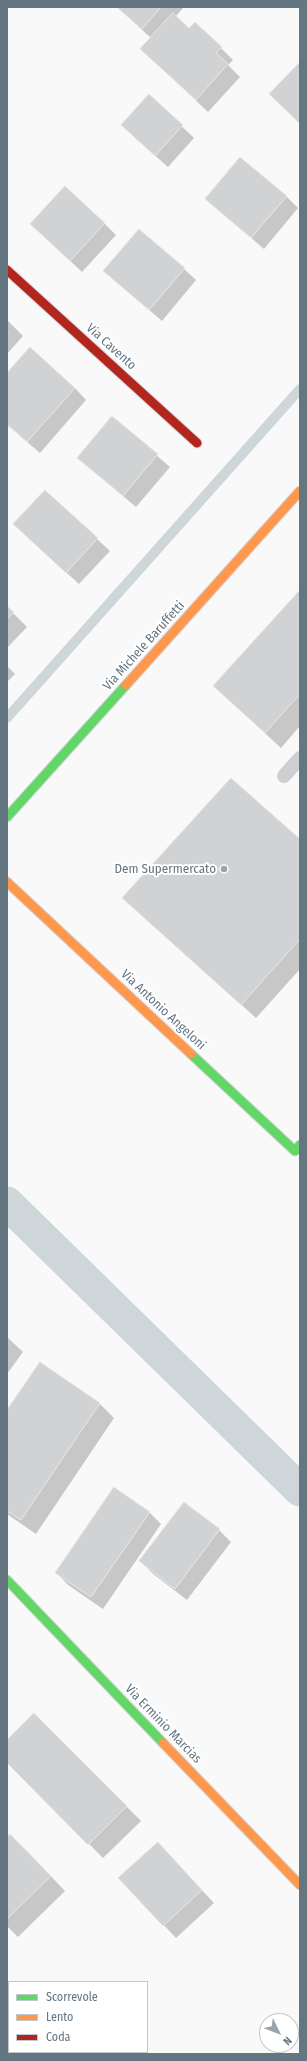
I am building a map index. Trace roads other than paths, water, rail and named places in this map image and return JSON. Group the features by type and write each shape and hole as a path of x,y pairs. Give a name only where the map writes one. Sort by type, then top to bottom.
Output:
{"street":[{"name":"Via Cavento","path":"7,270 197,442"},
{"name":"Via Michele Baruffetti","path":"7,817 300,491"},
{"name":"Via Antonio Angeloni","path":"7,882 295,1151 300,1145"},
{"name":"Via Erminio Marcias","path":"7,1580 300,1885"}],"lane":[{"path":"284,776 300,758"}],"waterway":[{"path":"7,718 300,389"},
{"path":"7,1203 300,1490"}],"place":[{"name":"Dem Supermercato","path":"224,869"}]}
